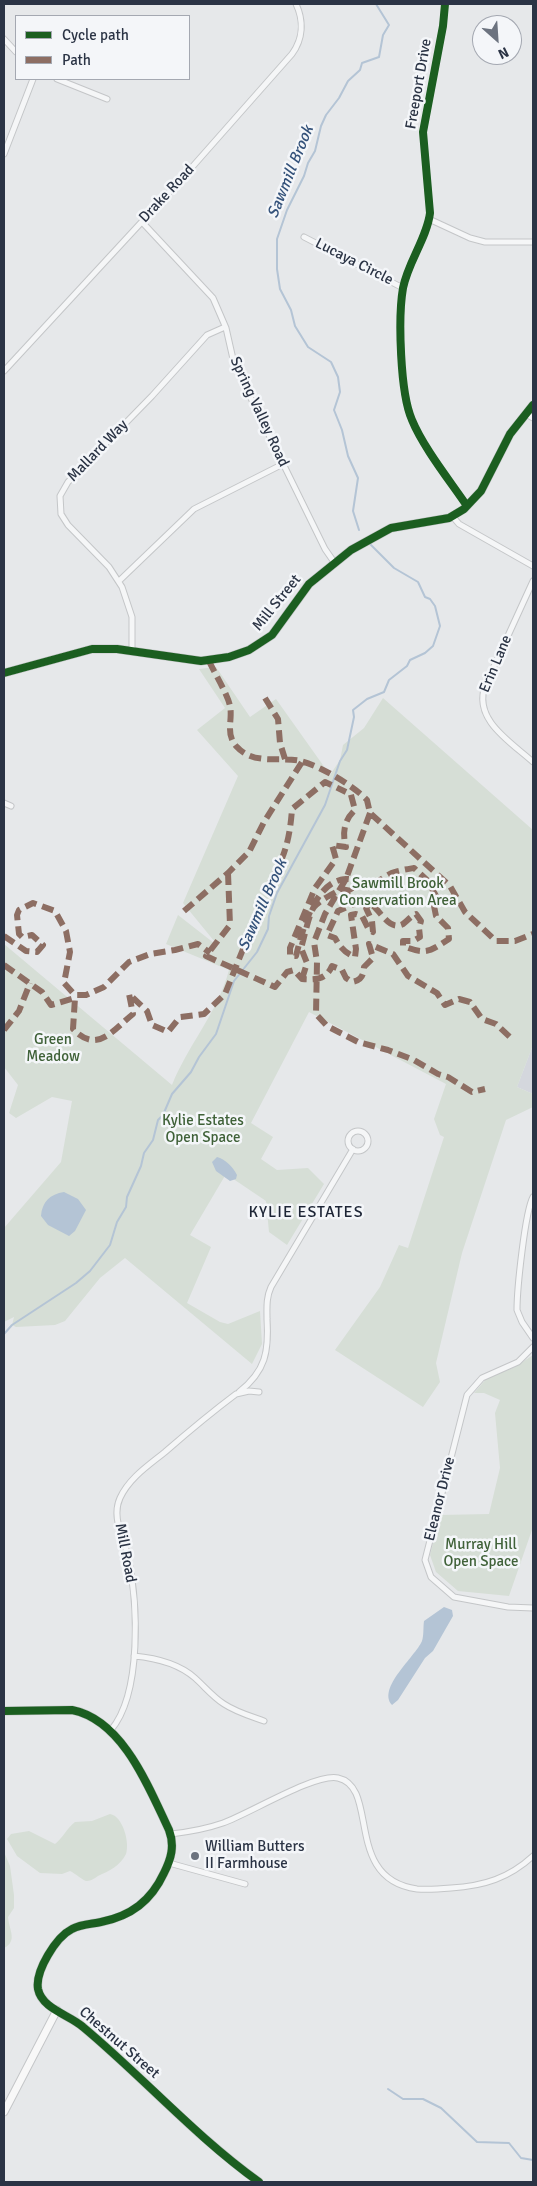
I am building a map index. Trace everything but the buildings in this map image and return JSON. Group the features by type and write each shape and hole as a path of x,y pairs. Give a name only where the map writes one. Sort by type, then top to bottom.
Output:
{"street":[{"name":"Drake Road","path":"4,369 142,222 295,50 302,28 296,4"},
{"name":"Freeport Drive","path":"445,4 443,26 423,132 430,194 429,219 403,288 401,321 408,411 418,431 467,506"},
{"path":"4,39 15,51"},
{"path":"4,154 33,80"},
{"path":"60,80 107,99"},
{"path":"429,219 470,238 485,242 533,242"},
{"name":"Spring Valley Road","path":"142,222 212,296 225,327 233,359 240,376 325,549 334,562"},
{"name":"Lucaya Circle","path":"304,237 403,288"},
{"name":"Mallard Way","path":"132,651 132,617 128,599 109,566 64,520 59,505 61,493 68,482 152,396 206,336 225,327"},
{"name":"Mill Street","path":"4,673 82,651 101,649 132,651 201,661 229,657 249,650 272,635 304,590 334,562 364,541 391,528 453,516 467,506 481,491 510,434 530,417 533,405"},
{"path":"119,581 194,509 283,464"},
{"path":"453,516 459,524 533,566"},
{"name":"Erin Lane","path":"533,581 485,686 482,700 484,712 490,723 533,762"},
{"path":"4,803 11,806"},
{"name":"Mill Road","path":"111,1730 124,1710 129,1695 134,1656 131,1571 117,1517 119,1500 124,1490 138,1475 253,1380 266,1357 268,1340 267,1302 271,1287 353,1149"},
{"path":"533,1197 530,1203 517,1310 522,1322 533,1338"},
{"name":"Eleanor Drive","path":"533,1347 518,1362 482,1378 467,1395 425,1560 431,1577 454,1597 508,1607 533,1608"},
{"path":"236,1394 249,1391 259,1392"},
{"path":"134,1656 149,1657 176,1666 195,1678 212,1695 230,1708 264,1721"},
{"name":"Chestnut Street","path":"4,1711 75,1711 96,1720 111,1730 136,1766 171,1834 172,1848 169,1863 157,1888 140,1906 110,1920 72,1928 56,1944 41,1969 38,1991 42,1999 85,2028 230,2160 259,2182"},
{"path":"171,1834 221,1824 312,1782 334,1778 347,1782 360,1800 367,1844 376,1863 390,1877 408,1887 425,1889 479,1885 507,1876 533,1856"},
{"path":"169,1863 245,1884"},
{"path":"4,2112 57,2010"}],"shaded area":[{"path":"533,1045 533,1094 517,1087"}],"green space":[{"path":"216,667 250,717 276,699 330,775 340,760 343,745 364,728 383,698 533,830 533,1045 517,1087 533,1094 533,1107 506,1120 462,1253 436,1363 440,1382 423,1407 335,1350 380,1287 399,1245 408,1248 444,1137 440,1135 434,1119 446,1084 309,1012 251,1123 273,1137 261,1159 277,1170 308,1168 324,1184 287,1245 269,1232 266,1201 226,1174 190,1235 211,1247 187,1303 220,1322 228,1324 260,1311 262,1344 252,1364 125,1258 100,1278 65,1321 55,1325 16,1327 12,1325 14,1317 4,1322 4,1228 61,1162 72,1101 52,1097 16,1118 9,1113 18,1085 4,1067 4,944 172,1085 218,1000 229,970 166,944 178,915 219,947 183,903 238,776 197,730 225,708 199,669"},
{"name":"Murray Hill Open Space","path":"533,1355 533,1527 509,1596 458,1591 436,1572 430,1555 440,1515 489,1514 500,1468 495,1413 500,1400 484,1393 474,1393 487,1378 515,1367"},
{"path":"110,1814 115,1816 122,1825 127,1843 126,1854 114,1868 88,1881 83,1880 70,1871 62,1874 40,1873 17,1856 7,1839 11,1834 29,1831 55,1844 75,1822 92,1821"},
{"path":"4,1852 10,1866 14,1908 8,1917 12,1939 4,1948"}],"water":[{"path":"217,1157 231,1166 237,1175 236,1179 230,1181 216,1171 212,1162"},
{"path":"64,1192 78,1199 86,1210 75,1231 69,1236 48,1225 41,1216 45,1203 51,1197"},
{"path":"444,1607 452,1610 453,1616 433,1651 425,1658 398,1700 392,1705 389,1698 389,1690 393,1681 422,1641 424,1621"}],"waterway":[{"name":"Sawmill Brook","path":"359,530 353,511 358,478 348,456 342,430 334,410 340,392 338,377 331,362 308,347 295,326 291,310 280,289 277,269 277,239 287,210 315,151 321,126 326,115 339,98 348,81 360,70 362,63 379,57 383,35 389,25 376,4"},
{"name":"Sawmill Brook","path":"4,1334 12,1325 76,1283 90,1271 110,1245 117,1222 126,1207 127,1197 141,1166 144,1153 153,1140 158,1120 163,1115 172,1094 191,1072 199,1057 216,1034 234,981 257,952 268,929 269,916 277,893 325,805 340,761 347,750 354,717 353,710 367,699 384,692 389,680 407,666 410,660 425,653 433,646 440,626 435,606 430,599 425,597 418,582 394,568 370,544"},
{"path":"388,2089 403,2099 423,2099 441,2108 477,2142 509,2143 521,2158 533,2160"}],"marked path":[{"path":"209,661 229,701 231,736 236,746 243,752 259,758 301,761 318,767 345,783 367,800 370,813 450,886 465,912 496,941 515,941 533,934"},
{"path":"265,698 278,719 280,743 285,759"},
{"path":"184,911 249,852 264,822 302,762"},
{"path":"4,965 42,992 51,1005 75,998 73,1029 90,1040 97,1040 111,1033 133,1014 129,994 147,1011 152,1025 168,1032 180,1017 204,1014 225,994 270,882 283,856 290,829 292,809 325,782 346,792"},
{"path":"302,979 307,963 301,948 312,910 320,902 341,889 351,891 357,901 338,911 327,935 335,938 343,949 355,957 356,949 351,915 362,916 369,930 373,932 372,921 366,908 370,904 393,925 403,924 416,914 421,921 419,928 420,937 413,941 403,941 403,946 417,951 427,951 449,939 448,928 436,916 434,906 436,896 428,881 414,868 392,873 371,884 348,879 334,882 317,898 306,922 296,956 290,956 290,948 315,888 336,859 332,845 346,847 344,837 346,822 355,810 350,791"},
{"path":"370,813 346,879 325,914 314,942 317,962 316,1014 327,1026 358,1042 388,1050 414,1060 438,1074 448,1077 472,1092 485,1089"},
{"path":"228,873 230,925 206,956 275,987 287,972 294,970 302,979 316,979 327,974 332,966 342,970 346,978 352,982 361,977 364,967 373,958 369,944 393,954 408,976 437,993 445,1005 459,999 470,1002 482,1019 496,1024 511,1038"},
{"path":"4,936 26,951 37,952 43,945 32,935 22,937 19,934 17,915 19,910 33,903 55,911 66,931 70,952 64,983 75,995 86,995 104,987 129,962 150,954 198,944 210,953"},
{"path":"4,1030 19,1011 30,983"}],"cycle path":[{"path":"445,4 443,26 423,132 430,213 425,232 405,278 401,301 401,355 405,392 412,420 430,452 467,506"},
{"path":"4,673 92,649 117,649 201,661 229,657 249,650 272,635 309,584 351,550 391,528 449,518 464,509 481,491 510,434 533,405"},
{"path":"4,1711 72,1710 90,1716 106,1727 120,1741 143,1776 169,1830 172,1842 169,1863 159,1883 139,1906 122,1916 75,1927 66,1933 53,1947 40,1973 38,1989 41,1996 51,2007 83,2027 213,2146 259,2182"}],"place":[{"name":"William Butters II Farmhouse","path":"195,1856"}],"district":[{"name":"KYLIE ESTATES","path":"306,1213"}],"park label":[{"name":"Sawmill Brook Conservation Area","path":"398,892"},
{"name":"Green Meadow","path":"53,1048"},
{"name":"Kylie Estates Open Space","path":"203,1130"}]}
